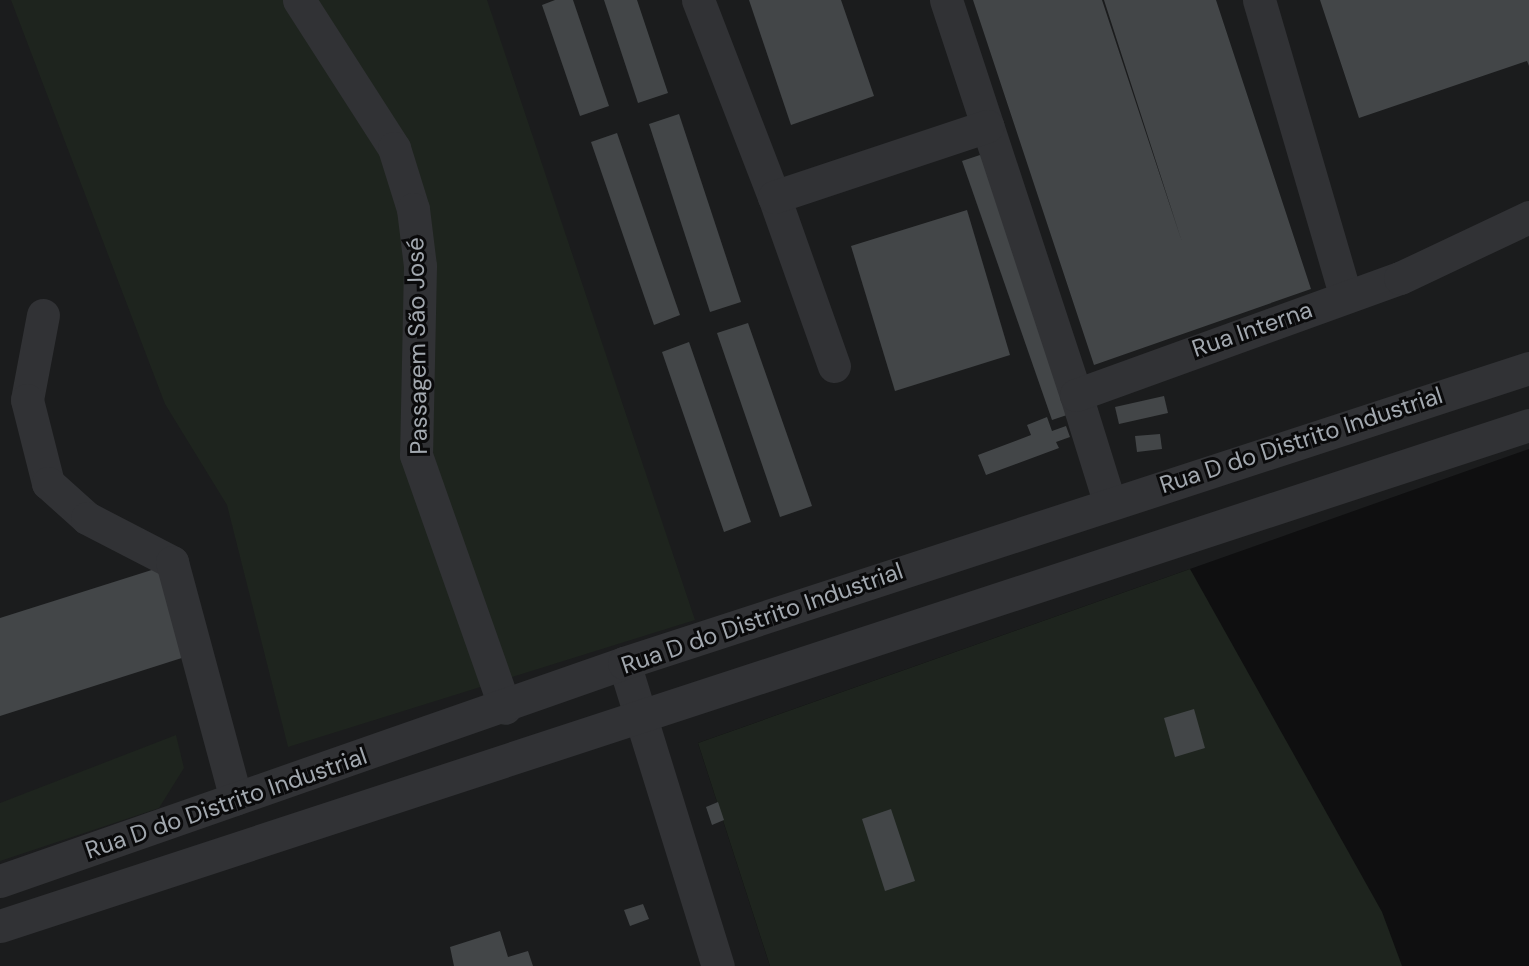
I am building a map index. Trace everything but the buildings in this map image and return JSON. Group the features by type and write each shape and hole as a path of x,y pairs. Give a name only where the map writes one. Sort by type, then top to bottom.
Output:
{"street":[{"name":"Passagem São José","path":"299,0 394,148 413,209 419,266 416,455 505,708"},
{"path":"698,0 774,197 834,366"},
{"path":"946,0 1109,501"},
{"path":"1259,0 1346,297"},
{"path":"774,197 987,126"},
{"name":"Rua Interna","path":"1076,395 1346,297 1529,217"},
{"path":"43,315 27,400 47,483 87,518 172,562 236,799"},
{"name":"Rua D do Distrito Industrial","path":"0,881 505,708 624,663 1109,501 1529,368"},
{"name":"Rua D do Distrito Industrial","path":"0,926 1529,425"},
{"path":"624,663 718,966"}],"shaded area":[{"path":"0,0 1529,0 1529,449 698,743 770,966 0,966"},
{"path":"11,0 487,0 695,620 288,747 227,505 165,404"},
{"path":"1190,569 1382,912 1402,966 770,966 698,743"},
{"path":"176,735 184,768 159,808 0,861 0,803"}]}
